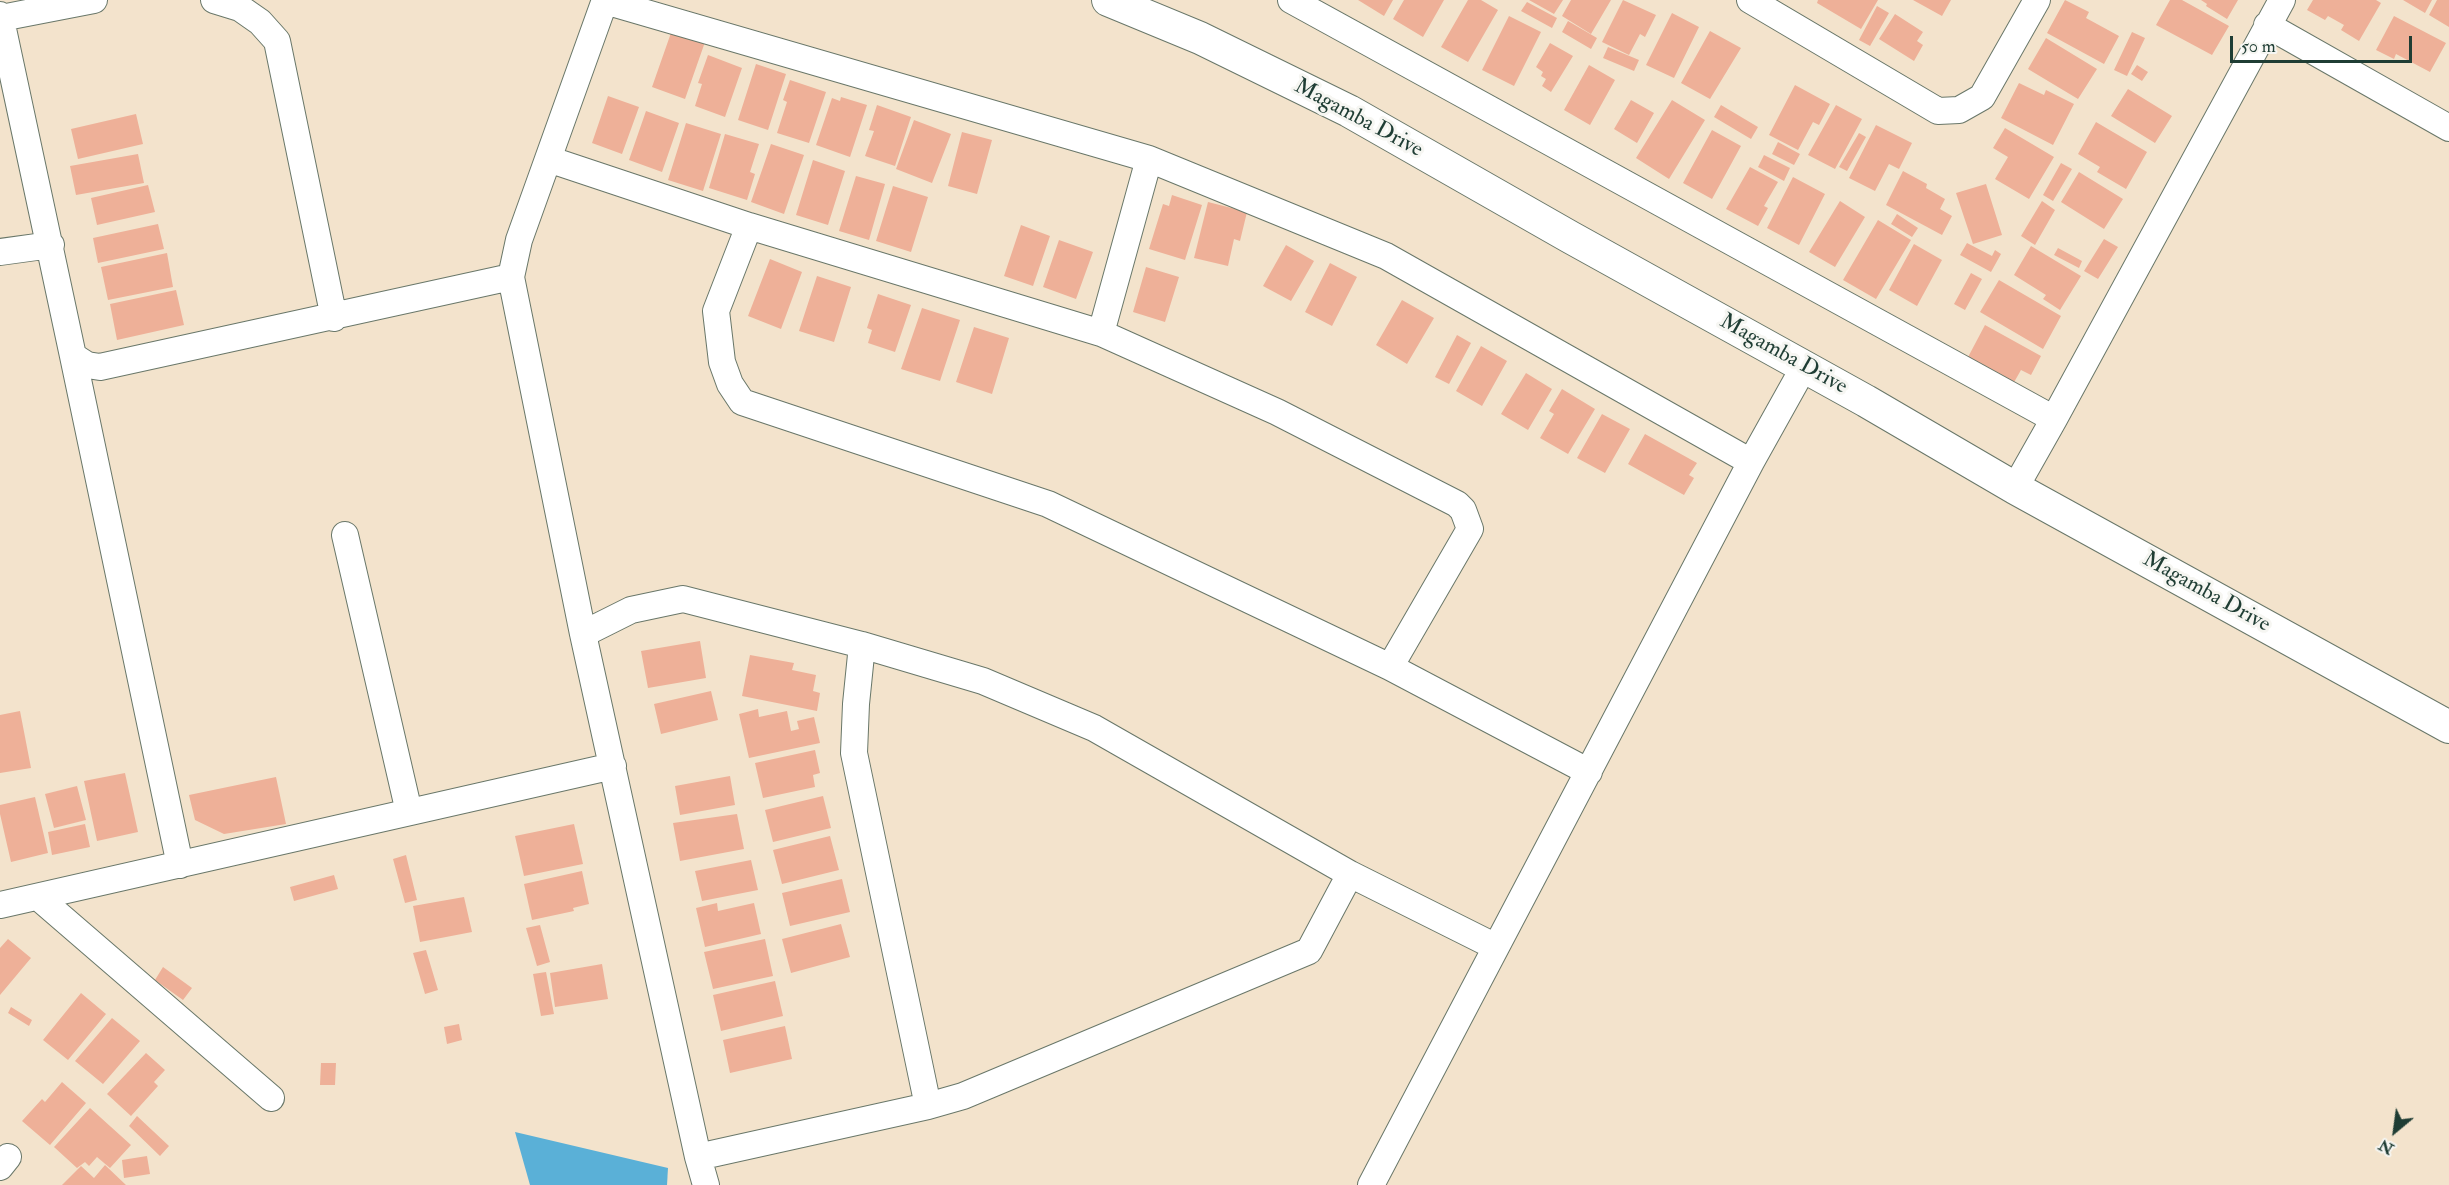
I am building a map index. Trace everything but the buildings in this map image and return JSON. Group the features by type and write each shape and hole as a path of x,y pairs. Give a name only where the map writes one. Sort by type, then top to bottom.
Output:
{"street":[{"path":"94,0 0,16 51,245 180,865"},
{"path":"214,0 240,8 260,22 277,41 334,318"},
{"path":"706,1185 612,766 512,278 519,240 605,0 1149,159 1386,256 1751,462"},
{"name":"Magamba Drive","path":"1108,0 1200,38 1349,111 2015,488 2449,727"},
{"path":"1291,0 2055,419"},
{"path":"1766,4 1938,111 1959,111 1982,97 2037,0"},
{"path":"2015,488 2055,419 2282,0"},
{"path":"2267,26 2449,128"},
{"path":"548,159 748,226 1101,333 1277,412 1449,498 1463,510 1470,529 1390,667"},
{"path":"1101,333 1149,159"},
{"path":"748,226 716,311 722,362 730,384 742,402 1048,504 1390,667 1589,772"},
{"path":"0,252 51,245"},
{"path":"74,356 87,365 100,367 512,278"},
{"path":"1371,1185 1751,462 1804,367"},
{"path":"345,535 409,812"},
{"path":"584,634 631,610 683,599 862,645 983,681 1094,728 1350,874 1496,947"},
{"path":"862,645 855,704 854,753 928,1106"},
{"path":"0,905 612,766"},
{"path":"698,1157 928,1106 963,1096 1309,951 1350,874"},
{"path":"38,897 271,1098"}],"water":[{"path":"515,1132 668,1168 667,1185 530,1185"}]}
